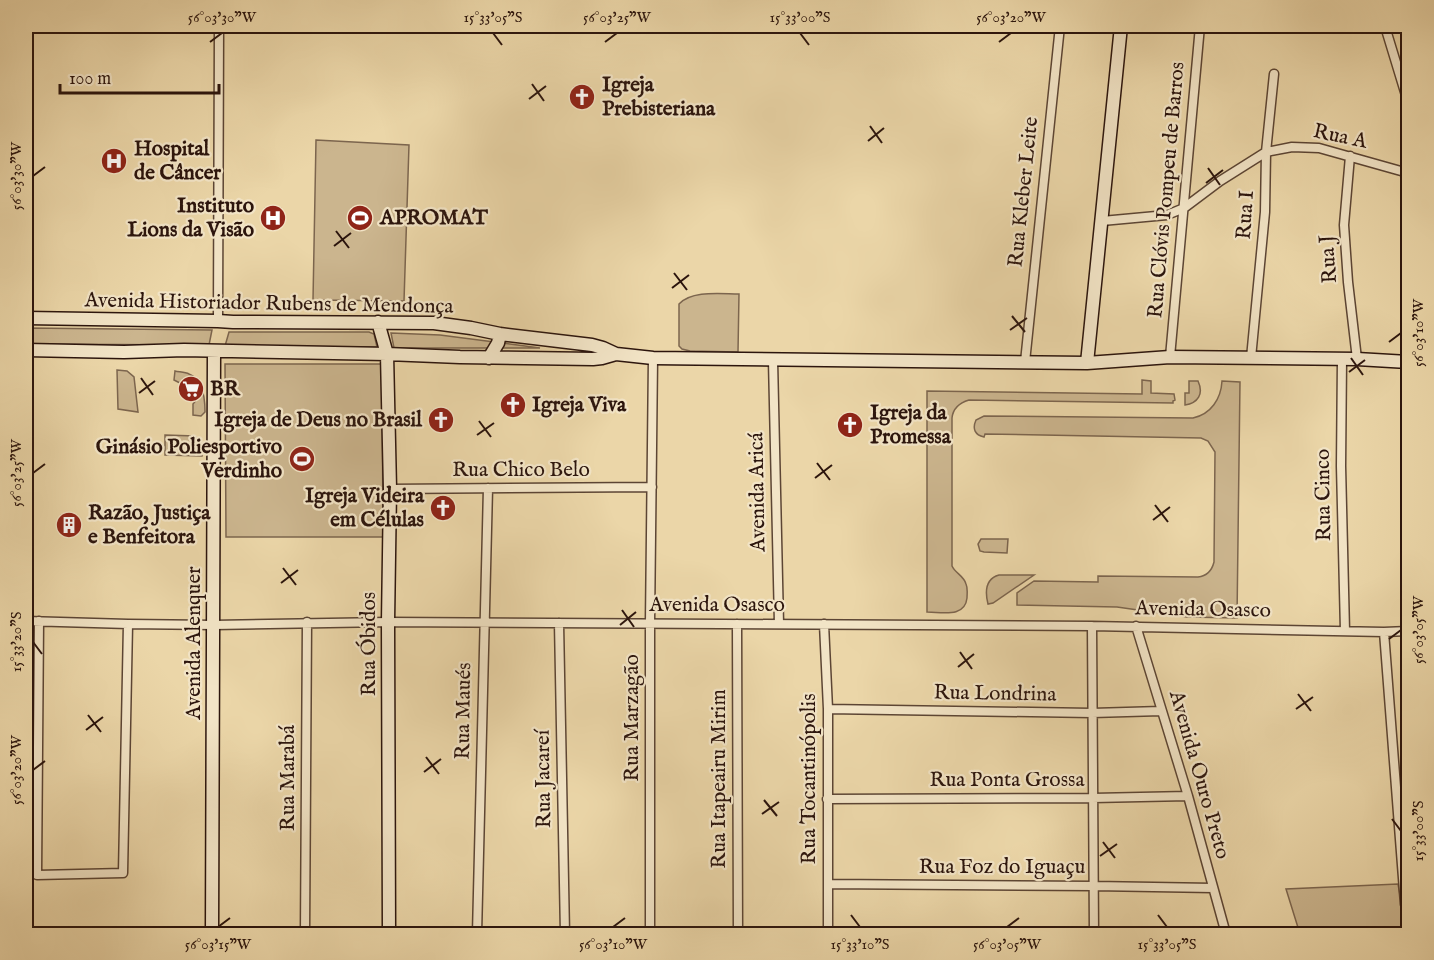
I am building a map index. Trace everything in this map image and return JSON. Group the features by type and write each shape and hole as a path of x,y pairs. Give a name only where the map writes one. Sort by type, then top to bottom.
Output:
{"main road":[{"path":"1087,363 1121,26"},
{"name":"Avenida Historiador Rubens de Mendonça","path":"26,318 434,323 592,345 616,354 653,358 1087,363 1170,357 1357,359 1408,362"},
{"name":"Rua Óbidos","path":"378,322 387,354 390,489 389,934"},
{"path":"489,358 498,343 500,334"},
{"name":"Avenida Historiador Rubens de Mendonça","path":"26,350 214,351 593,359 616,354"},
{"name":"Avenida Alenquer","path":"212,934 214,351"}],"street":[{"path":"218,321 219,26"},
{"name":"Rua Kleber Leite","path":"1024,362 1060,26"},
{"name":"Rua Clóvis Pompeu de Barros","path":"1170,357 1200,26"},
{"path":"1387,26 1387,33 1408,102"},
{"name":"Rua I","path":"1251,358 1265,212 1266,152 1274,74"},
{"name":"Rua A","path":"1102,221 1167,215 1184,208 1220,181 1266,152 1292,147 1319,148 1408,172"},
{"name":"Rua J","path":"1350,156 1344,225 1357,359"},
{"name":"Rua Marzagão","path":"650,934 653,358"},
{"name":"Rua Cinco","path":"1342,359 1341,466 1345,631"},
{"name":"Avenida Aricá","path":"773,360 779,624"},
{"name":"Rua Chico Belo","path":"390,489 652,487"},
{"name":"Rua Maués","path":"477,934 488,488"},
{"name":"Avenida Osasco","path":"26,621 214,625 307,622 484,622 1136,626 1408,631"},
{"path":"39,621 37,875 123,873 128,624"},
{"name":"Rua Marabá","path":"305,934 307,622"},
{"name":"Rua Jacareí","path":"559,623 565,934"},
{"name":"Rua Itapeairu Mirim","path":"737,624 738,934"},
{"name":"Rua Tocantinópolis","path":"824,624 828,709 828,934"},
{"path":"1092,626 1094,934"},
{"name":"Avenida Ouro Preto","path":"1136,626 1188,796 1226,934"},
{"path":"1384,632 1405,904 1408,912"},
{"name":"Rua Londrina","path":"828,709 1092,713 1161,711"},
{"name":"Rua Ponta Grossa","path":"827,799 1188,796"},
{"name":"Rua Foz do Iguaçu","path":"828,884 1213,888"}],"shaded area":[{"name":"APROMAT","path":"316,140 409,145 404,301 313,300"},
{"path":"739,294 738,352 690,351 679,346 679,304 699,295"},
{"path":"26,328 212,330 209,345 26,344"},
{"path":"229,332 369,332 374,334 377,347 225,346"},
{"path":"391,333 440,335 540,348 394,348"},
{"path":"225,364 382,364 383,537 226,537"},
{"path":"117,370 127,371 134,377 138,412 118,409"},
{"path":"175,371 187,373 194,377 200,385 205,407 205,412 201,416 193,415 193,404 201,394 188,377 180,383 174,380"},
{"path":"1142,380 1151,381 1151,393 1174,394 1173,403 969,400 957,406 952,418 952,566 965,581 967,598 962,609 957,611 927,612 927,391 1142,394"},
{"path":"1189,381 1198,381 1200,394 1196,400 1185,405 1185,393 1189,393"},
{"path":"1222,381 1240,382 1237,618 1187,617 1117,607 1017,605 1017,593 1034,581 1098,582 1098,576 1198,577 1206,574 1214,562 1215,452 1208,441 1201,438 985,434 984,437 975,431 976,420 984,416 1193,418 1205,413 1214,405 1220,394"},
{"path":"165,435 195,436 203,445 202,456 165,455"},
{"path":"981,539 1008,539 1007,553 980,551 978,544"},
{"path":"1034,575 993,603 988,604 987,587 994,577"},
{"path":"1398,884 1407,934 1300,934 1286,889"}],"place":[{"name":"Igreja Prebisteriana","path":"582,97"},
{"name":"Hospital de Câncer","path":"114,161"},
{"name":"Instituto Lions da Visão","path":"273,218"},
{"name":"APROMAT","path":"360,218"},
{"name":"BR","path":"191,389"},
{"name":"Igreja Viva","path":"513,405"},
{"name":"Igreja de Deus no Brasil","path":"441,420"},
{"name":"Igreja da Promessa","path":"850,425"},
{"name":"Ginásio Poliesportivo Verdinho","path":"302,459"},
{"name":"Igreja Videira em Células","path":"443,508"},
{"name":"Razão, Justiça e Benfeitora","path":"69,525"}]}
